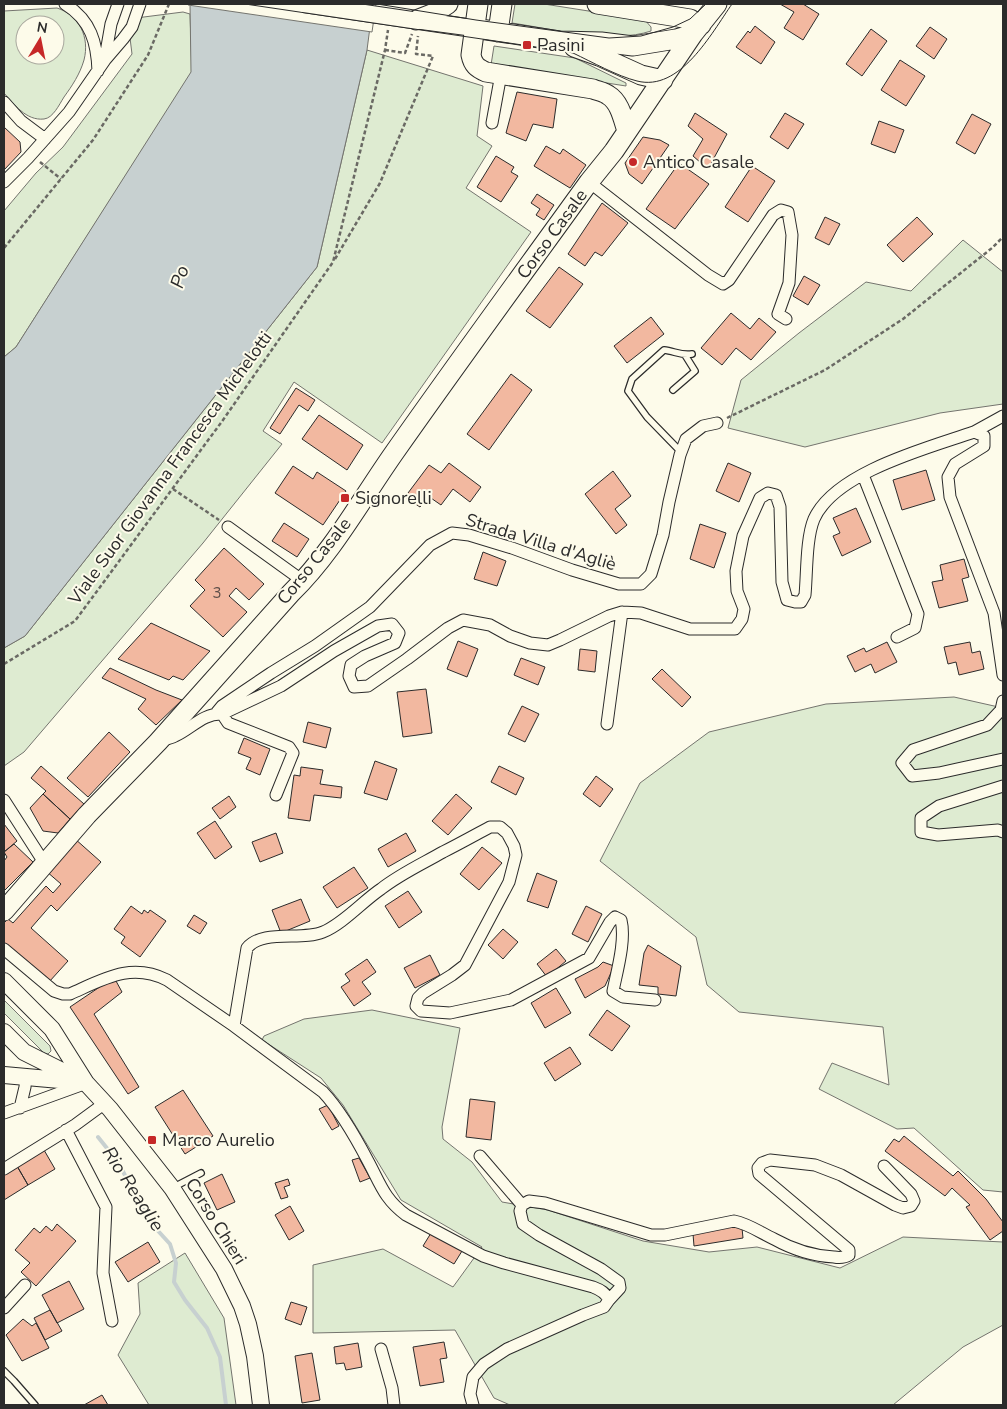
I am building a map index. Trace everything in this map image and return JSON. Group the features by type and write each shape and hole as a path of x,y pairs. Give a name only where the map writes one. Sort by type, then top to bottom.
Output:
{"main road":[{"path":"304,4 415,27 474,28 559,41 601,42 633,46 676,39 697,30 690,19 597,4"},
{"path":"415,27 448,4"},
{"path":"478,4 470,55 472,63 478,69 593,89 609,95 621,113 626,131"},
{"path":"498,32 502,4"},
{"name":"Corso Casale","path":"4,911 87,815 158,742 303,581 331,545 393,453 589,182 614,151 626,131 717,4"},
{"path":"559,41 641,75 663,80"},
{"path":"620,45 663,80"},
{"path":"4,981 52,1029 86,1083"},
{"path":"4,1032 24,1052 86,1083"},
{"path":"16,1045 25,1065 26,1076"},
{"path":"4,1075 86,1083"},
{"name":"Corso Chieri","path":"86,1083 105,1103 172,1188 224,1269 242,1306 248,1324 255,1356 260,1405"}],"street":[{"path":"65,4 81,17 92,34 95,43 98,71"},
{"path":"105,60 111,24 118,4"},
{"path":"4,182 69,112 105,60 132,27 140,4"},
{"path":"492,122 501,74"},
{"path":"4,102 21,121 45,139"},
{"name":"Corso Casale","path":"589,182 708,275 723,284 729,280 773,215 781,210 788,212 792,235 789,282 778,314 786,319"},
{"path":"158,742 176,736 200,720 219,714 281,686 334,651 378,626 392,624 399,633 395,643 365,656 351,665 349,676 354,687 368,686 448,628 463,620 490,625 510,636 530,643 548,645 609,616 622,612 641,613 690,629 736,629 742,619 744,609 737,591 736,571 743,536 760,498 768,493 776,495 780,507 782,582 786,600 801,602 805,595 808,548 813,521 821,507 834,493 863,475 897,458 974,432 1003,416"},
{"name":"Strada Villa d'Agliè","path":"219,714 222,706 316,646 370,607 430,545 452,533 486,540 619,584 641,584 651,574 663,535 669,502 686,439 703,426 716,423"},
{"path":"974,432 984,436 984,446 955,464 948,477 950,497 994,613 1003,675"},
{"path":"863,475 918,614 915,628 897,637"},
{"path":"228,527 303,581"},
{"path":"607,724 622,612"},
{"path":"1003,701 1001,710 986,725 913,750 902,764 912,776 940,773 1003,759"},
{"path":"219,714 228,723 289,747 292,752 276,795"},
{"path":"1003,786 938,806 921,818 921,832 938,835 998,830 1003,832"},
{"path":"4,800 45,864"},
{"path":"234,1026 247,948 251,943 269,938 316,935 326,932 380,889 408,871 490,827 500,827 507,833 514,846 516,856 509,882 465,965 424,992 418,998 416,1006 421,1011 450,1013 512,1000 590,958 610,922 615,917 621,920 623,927 613,991 623,997 655,1000"},
{"path":"4,949 44,984 54,991 63,994 70,994 114,975 133,972 146,972 168,980 323,1092 332,1102 395,1207 483,1256 602,1290 609,1300"},
{"path":"20,1108 26,1087 26,1076"},
{"path":"4,1113 86,1083"},
{"path":"4,1169 75,1125 105,1103"},
{"path":"66,1130 106,1207 103,1274 112,1321"},
{"path":"480,1156 522,1205"},
{"path":"472,1405 470,1394 473,1378 484,1364 507,1349 583,1314 604,1307 620,1288 618,1282 601,1269 539,1235 524,1224 520,1211 522,1205 528,1201 544,1203 652,1235 665,1235 734,1221 743,1223 804,1252 845,1258 849,1255 849,1250 759,1174 758,1168 762,1163 770,1160 815,1165 841,1175 895,1205 903,1208 911,1206 914,1201 911,1194 884,1166"},
{"path":"4,1308 25,1285"},
{"path":"381,1349 392,1388 394,1405"}],"lane":[{"path":"681,452 647,417 628,391 632,379 664,350 684,355 692,354"},
{"path":"673,390 694,370 684,355"},
{"path":"172,1188 201,1173"},
{"path":"4,1371 35,1405"}],"path":[{"path":"4,248 94,140 148,55 169,4"},
{"name":"Viale Suor Giovanna Francesca Michelotti","path":"333,262 385,50 405,54 415,27"},
{"name":"Viale Suor Giovanna Francesca Michelotti","path":"4,664 75,620 223,420 333,262 380,182 433,56 416,54 415,27"},
{"path":"31,155 61,179"},
{"path":"716,423 825,370 903,319 992,248 1003,237"},
{"path":"173,489 228,527"}],"green space":[{"path":"515,4 544,4 645,20 651,27 651,31 636,35 601,36 512,23"},
{"path":"57,8 65,11 77,21 84,35 84,60 76,80 53,114 44,119 26,115 4,93 4,11"},
{"path":"183,12 190,14 192,72 16,347 4,357 4,211 36,173 63,147 132,54 130,38 136,18"},
{"path":"494,46 575,58 626,83 626,86 491,65"},
{"path":"367,50 483,86 477,136 492,146 466,188 531,232 382,443 294,382 263,431 282,444 203,543 24,752 4,766 4,648 25,636 317,267"},
{"path":"963,240 1003,272 1003,404 940,413 805,447 728,428 741,380 799,333 866,282 911,291"},
{"path":"954,697 1003,708 1003,1192 983,1190 914,1128 897,1129 819,1089 832,1063 889,1085 883,1027 739,1012 707,985 696,937 600,861 640,783 709,732 826,704"},
{"path":"4,1000 50,1046 51,1051 48,1054 44,1053 4,1013"},
{"path":"372,1010 460,1028 442,1127 443,1139 472,1162 502,1202 548,1210 643,1241 709,1252 757,1247 840,1268 903,1237 1003,1242 1003,1325 963,1347 893,1405 510,1405 494,1398 455,1330 313,1333 313,1265 383,1249 453,1287 482,1247 401,1200 343,1105 321,1078 262,1040 264,1036 304,1019"},
{"path":"185,1253 224,1318 236,1405 149,1405 118,1355 140,1314 138,1283"}],"water":[{"name":"Po","path":"190,4 373,4 367,50 317,267 25,636 4,648 4,357 16,347 191,72"}],"pier":[{"path":"188,4 376,4 372,32"}],"building":[{"path":"780,4 803,4 819,14 803,40 784,28 794,12"},
{"path":"755,26 775,42 761,64 736,47 748,31 750,33"},
{"path":"930,27 947,39 934,59 916,46"},
{"path":"871,29 887,41 862,76 846,64"},
{"path":"900,60 925,76 906,106 881,90"},
{"path":"517,92 557,99 553,128 533,124 526,141 506,133"},
{"path":"695,113 727,134 708,169 693,156 703,139 688,126"},
{"path":"785,113 804,124 788,149 770,137"},
{"path":"972,114 991,124 975,154 956,143"},
{"path":"879,121 904,130 895,153 871,144"},
{"path":"4,127 20,142 21,152 4,170"},
{"path":"643,137 660,140 669,145 642,184 629,174 625,163"},
{"path":"546,146 560,154 563,149 586,165 570,188 534,166"},
{"path":"496,156 514,167 511,172 518,176 501,202 477,187"},
{"path":"679,163 709,184 675,229 646,209"},
{"path":"752,166 775,181 748,222 725,207"},
{"path":"537,194 554,205 544,220 536,215 540,209 531,203"},
{"path":"602,203 628,223 602,256 595,252 585,266 568,254"},
{"path":"825,217 840,224 829,245 815,238"},
{"path":"917,217 933,234 903,262 887,245"},
{"path":"559,267 583,284 550,328 526,311"},
{"path":"804,276 820,285 808,305 793,296"},
{"path":"731,313 750,329 759,318 776,332 751,360 736,348 722,365 701,348"},
{"path":"651,317 664,334 627,363 614,346"},
{"path":"511,374 532,390 489,450 467,434"},
{"path":"296,388 315,400 308,411 299,405 280,434 270,428"},
{"path":"319,415 363,445 347,470 302,439"},
{"path":"449,463 481,487 470,502 453,489 441,505 428,496 420,507 405,497 429,465 441,473"},
{"path":"728,463 751,473 739,502 716,491"},
{"path":"293,466 313,479 317,472 346,491 323,525 275,493"},
{"path":"926,470 935,500 902,510 893,480"},
{"path":"613,471 631,496 615,509 627,525 616,534 585,494"},
{"path":"856,508 871,542 842,556 833,536 840,533 833,518"},
{"path":"284,523 309,539 297,557 272,541"},
{"path":"700,524 726,533 714,568 690,559"},
{"path":"224,548 264,584 249,600 236,588 229,596 247,612 223,637 190,606 205,590 195,580"},
{"path":"483,552 506,561 497,586 474,579"},
{"path":"964,559 969,577 962,579 968,601 939,608 932,582 943,580 940,565"},
{"path":"151,623 210,651 183,680 173,676 169,680 118,659"},
{"path":"458,641 478,649 467,677 447,669"},
{"path":"887,642 897,662 875,673 871,664 855,672 847,656 864,648 866,652"},
{"path":"970,642 972,653 980,651 984,669 959,675 956,662 948,664 944,647"},
{"path":"580,649 597,651 595,672 578,670"},
{"path":"521,658 545,667 538,685 514,675"},
{"path":"110,668 182,700 156,725 138,709 146,699 102,678"},
{"path":"662,669 691,697 682,707 652,679"},
{"path":"426,689 432,733 403,737 397,692"},
{"path":"522,706 539,714 525,742 508,734"},
{"path":"308,722 331,728 326,748 303,742"},
{"path":"109,732 130,752 88,797 67,778"},
{"path":"244,738 270,749 260,775 246,769 251,758 238,753"},
{"path":"375,761 397,769 387,800 364,793"},
{"path":"41,766 84,804 70,819 43,794 46,791 31,778"},
{"path":"499,766 524,778 516,795 491,782"},
{"path":"301,767 323,770 320,784 342,787 341,798 314,795 310,821 288,818 294,775 300,776"},
{"path":"596,776 613,789 600,807 583,794"},
{"path":"43,794 70,819 58,833 43,831 30,808"},
{"path":"456,794 472,808 448,835 432,821"},
{"path":"229,796 236,807 220,819 212,808"},
{"path":"215,821 232,847 215,859 197,833"},
{"path":"4,824 17,841 4,852"},
{"path":"276,833 283,853 260,862 252,842"},
{"path":"406,833 416,851 388,867 378,849"},
{"path":"74,838 101,862 57,911 51,905 31,928 68,961 49,982 4,942 4,923 8,919 13,923 46,886 53,893 61,884 46,871"},
{"path":"14,844 33,862 4,891 4,861 7,857 4,852"},
{"path":"482,847 502,863 479,890 460,874"},
{"path":"354,867 368,888 337,908 323,887"},
{"path":"537,873 557,881 548,908 527,901"},
{"path":"408,891 422,912 399,928 385,906"},
{"path":"301,899 310,921 281,933 272,910"},
{"path":"131,906 142,914 144,910 148,913 150,910 166,921 140,957 121,943 125,937 114,929"},
{"path":"586,906 602,914 588,942 572,934"},
{"path":"194,915 207,923 200,934 187,926"},
{"path":"503,929 518,942 503,959 488,945"},
{"path":"648,945 681,966 676,996 658,994 658,987 639,985 644,953"},
{"path":"556,949 566,961 547,977 537,964"},
{"path":"430,955 440,975 415,988 404,968"},
{"path":"367,959 376,972 362,982 371,994 354,1006 341,987 350,981 345,974"},
{"path":"603,962 614,966 605,986 585,998 575,979 598,967"},
{"path":"116,981 122,992 94,1014 139,1087 128,1094 70,1007 107,982"},
{"path":"556,988 571,1013 545,1028 531,1003"},
{"path":"607,1010 630,1026 612,1051 589,1035"},
{"path":"570,1047 581,1064 555,1081 544,1063"},
{"path":"183,1090 213,1136 185,1154 155,1107"},
{"path":"470,1099 495,1102 491,1140 466,1137"},
{"path":"328,1105 339,1126 332,1130 319,1109"},
{"path":"904,1136 953,1176 958,1171 986,1199 1003,1222 1003,1231 990,1240 966,1207 970,1205 952,1188 945,1196 885,1151 894,1139 899,1142"},
{"path":"44,1150 55,1169 28,1185 17,1166"},
{"path":"359,1158 370,1178 360,1182 352,1160"},
{"path":"17,1166 28,1185 4,1200 4,1174"},
{"path":"222,1174 235,1202 217,1210 204,1183"},
{"path":"288,1179 290,1185 284,1187 288,1197 281,1199 275,1183"},
{"path":"290,1206 304,1231 289,1240 275,1215"},
{"path":"57,1224 76,1241 36,1286 21,1272 30,1263 15,1250 34,1228 40,1233 46,1226 52,1231"},
{"path":"735,1226 742,1228 743,1238 694,1246 693,1234"},
{"path":"431,1233 462,1251 454,1264 423,1246"},
{"path":"148,1242 160,1262 128,1282 115,1262"},
{"path":"69,1281 84,1309 57,1323 42,1295"},
{"path":"291,1302 307,1307 301,1325 285,1319"},
{"path":"50,1310 62,1331 45,1340 34,1318"},
{"path":"23,1319 32,1326 36,1323 49,1348 22,1361 6,1335"},
{"path":"444,1342 447,1358 440,1359 444,1382 420,1386 413,1347"},
{"path":"358,1343 362,1367 346,1370 344,1363 336,1364 334,1347"},
{"path":"312,1353 320,1400 302,1403 295,1356"},
{"path":"102,1395 108,1405 84,1405"}],"waterway":[{"name":"Rio Reaglie","path":"98,1137 118,1162 149,1221 170,1244 176,1263 174,1282 185,1300 207,1328 220,1357 226,1405"}],"tram line":[{"path":"245,4 563,51 573,53 629,79 653,82 667,78 693,58 732,4"},
{"path":"377,4 609,38 641,36 673,27 690,19 706,4"}],"place":[{"name":"Pasini","path":"527,45"},
{"name":"Antico Casale","path":"633,162"},
{"name":"Signorelli","path":"345,498"},
{"name":"Marco Aurelio","path":"152,1140"}]}
